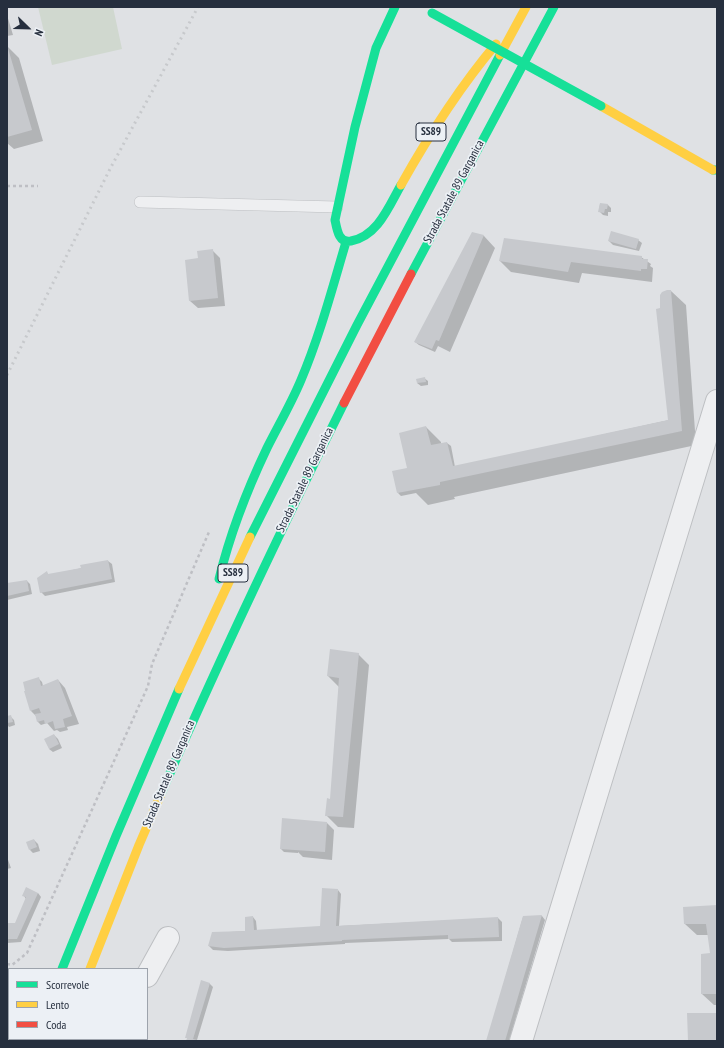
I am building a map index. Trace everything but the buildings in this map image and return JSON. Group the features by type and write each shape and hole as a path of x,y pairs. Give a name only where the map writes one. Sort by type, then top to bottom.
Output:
{"main road":[{"path":"346,242 342,240 337,231 337,207 355,127 376,48 395,7"},
{"name":"Strada Statale 89 Garganica","path":"62,968 137,786 212,615 327,383 428,188 526,7"},
{"name":"Strada Statale 89 Garganica","path":"91,968 102,937 154,810 220,659 274,543 332,426 449,199 554,7"},
{"path":"429,12 602,106 716,171"},
{"name":"SS89","path":"212,615 222,566 229,542 256,474 312,353 322,325 346,242 354,242 361,238 369,233 380,221 449,104 478,65 520,18"}],"street":[{"path":"521,1041 717,401"},
{"path":"148,974 168,938"}],"lane":[{"path":"140,202 337,207"}],"path":[{"path":"7,186 38,186"},
{"path":"7,964 12,964 27,953 148,686 152,664 211,528"}],"shaded area":[{"path":"38,7 113,7 122,49 52,65"}],"railway":[{"path":"7,375 111,167 198,7"}],"traffic: fast":[{"path":"395,7 376,48 355,127 335,220 341,238 351,241 369,233 376,227 387,211 401,185"},
{"path":"411,274 554,7"},
{"path":"432,13 601,106"},
{"path":"250,537 357,325 500,55"},
{"path":"219,579 228,545 246,496 267,448 289,406 308,363 346,242"},
{"path":"161,794 250,597 344,403"},
{"path":"62,968 116,836 179,689"}],"traffic: slow":[{"path":"500,55 526,7"},
{"path":"401,185 445,112 496,44"},
{"path":"601,106 713,170"},
{"path":"179,689 250,537"},
{"path":"90,968 139,845 161,794"}],"traffic: jam":[{"path":"344,403 411,274"}]}
